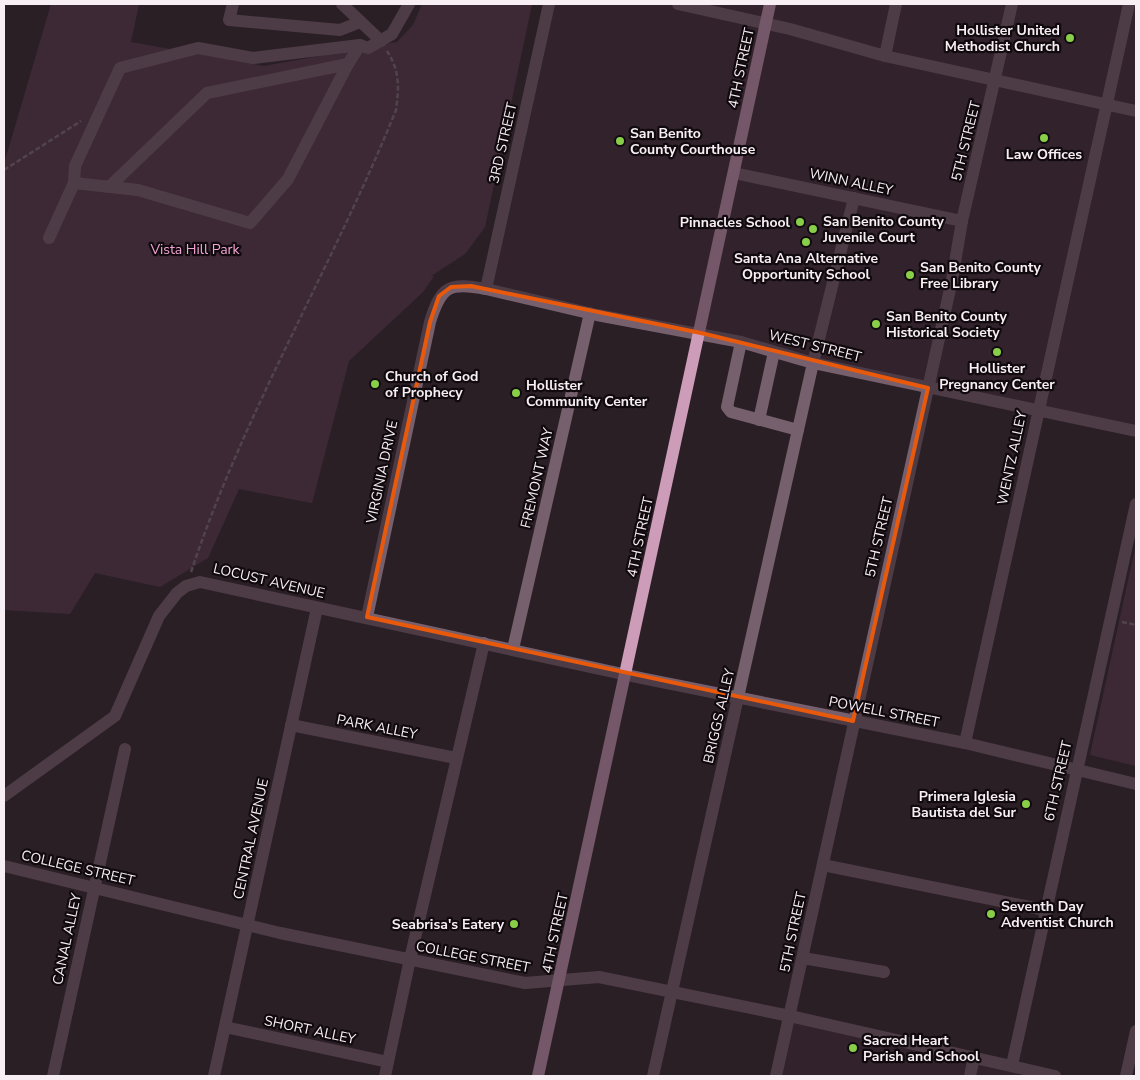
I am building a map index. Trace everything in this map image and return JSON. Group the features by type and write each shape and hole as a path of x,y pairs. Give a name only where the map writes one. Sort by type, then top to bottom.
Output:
{"main road":[{"name":"4TH STREET","path":"538,1076 701,333 770,4"}],"street":[{"path":"232,4 230,20 340,30 360,22"},
{"path":"342,4 381,41"},
{"path":"48,238 74,183 75,166 120,68 198,48 253,58 360,45 368,48 392,34 409,4"},
{"name":"3RD STREET","path":"486,289 549,4"},
{"path":"678,4 766,24 885,56 1136,111"},
{"path":"885,56 896,4"},
{"name":"5TH STREET","path":"776,1076 952,280 962,221 1012,4"},
{"name":"WENTZ ALLEY","path":"965,743 1129,4"},
{"path":"74,183 138,190 250,223 288,179 348,64 360,45"},
{"path":"109,187 207,93 348,64"},
{"name":"WINN ALLEY","path":"734,172 962,221"},
{"name":"BRIGGS ALLEY","path":"653,1076 813,363 854,198"},
{"name":"VIRGINIA DRIVE","path":"367,617 436,301 443,291 451,287 471,286 486,289"},
{"name":"WEST STREET","path":"486,289 590,313 701,333 741,342 813,363 1037,412 1136,431"},
{"name":"FREMONT WAY","path":"513,649 590,313"},
{"path":"741,342 727,407 730,412 798,430"},
{"path":"759,420 774,352"},
{"name":"6TH STREET","path":"1012,1065 1136,504"},
{"name":"LOCUST AVENUE","path":"186,586 200,582 214,583 316,608 367,617 484,644 626,673"},
{"path":"4,796 115,716 159,616 177,593 186,586"},
{"name":"CENTRAL AVENUE","path":"214,1076 316,608"},
{"path":"385,1076 456,758 484,644"},
{"name":"POWELL STREET","path":"626,673 738,698 965,743 1136,784"},
{"name":"PARK ALLEY","path":"291,726 456,758"},
{"name":"CANAL ALLEY","path":"53,1076 125,749"},
{"path":"823,865 1045,910"},
{"name":"COLLEGE STREET","path":"4,866 248,924 525,983 599,977 790,1016 1056,1076"},
{"path":"803,958 884,972"},
{"name":"SHORT ALLEY","path":"225,1026 388,1062"},
{"path":"1126,1076 1136,1031"},
{"path":"970,1076 974,1057"}],"path":[{"path":"186,586 211,513 310,294 351,213 396,110 398,94 396,65 381,41"},
{"path":"4,170 73,128 104,103"}],"highlighted area":[{"path":"471,286 701,333 928,388 853,721 367,617 430,322 439,296 451,287"}],"shaded area":[{"path":"547,4 1136,4 1136,432 486,289"},
{"name":"Sacred Heart Parish and School","path":"794,1020 1045,1076 781,1076"}],"green space":[{"name":"Vista Hill Park","path":"51,4 139,4 131,42 264,66 397,42 413,25 422,4 532,4 485,227 465,254 431,276 434,276 423,292 349,361 312,503 239,489 208,558 160,587 95,573 70,614 4,610 4,164"},
{"path":"1136,544 1136,766 1090,755"}],"place":[{"name":"Hollister United Methodist Church","path":"1070,38"},
{"name":"Law Offices","path":"1044,138"},
{"name":"San Benito County Courthouse","path":"620,141"},
{"name":"Pinnacles School","path":"800,222"},
{"name":"San Benito County Juvenile Court","path":"813,229"},
{"name":"Santa Ana Alternative Opportunity School","path":"806,242"},
{"name":"San Benito County Free Library","path":"910,275"},
{"name":"San Benito County Historical Society","path":"876,324"},
{"name":"Hollister Pregnancy Center","path":"997,352"},
{"name":"Church of God of Prophecy","path":"375,384"},
{"name":"Hollister Community Center","path":"516,393"},
{"name":"Primera Iglesia Bautista del Sur","path":"1026,804"},
{"name":"Seventh Day Adventist Church","path":"991,914"},
{"name":"Seabrisa's Eatery","path":"514,924"},
{"name":"Sacred Heart Parish and School","path":"853,1048"}]}
